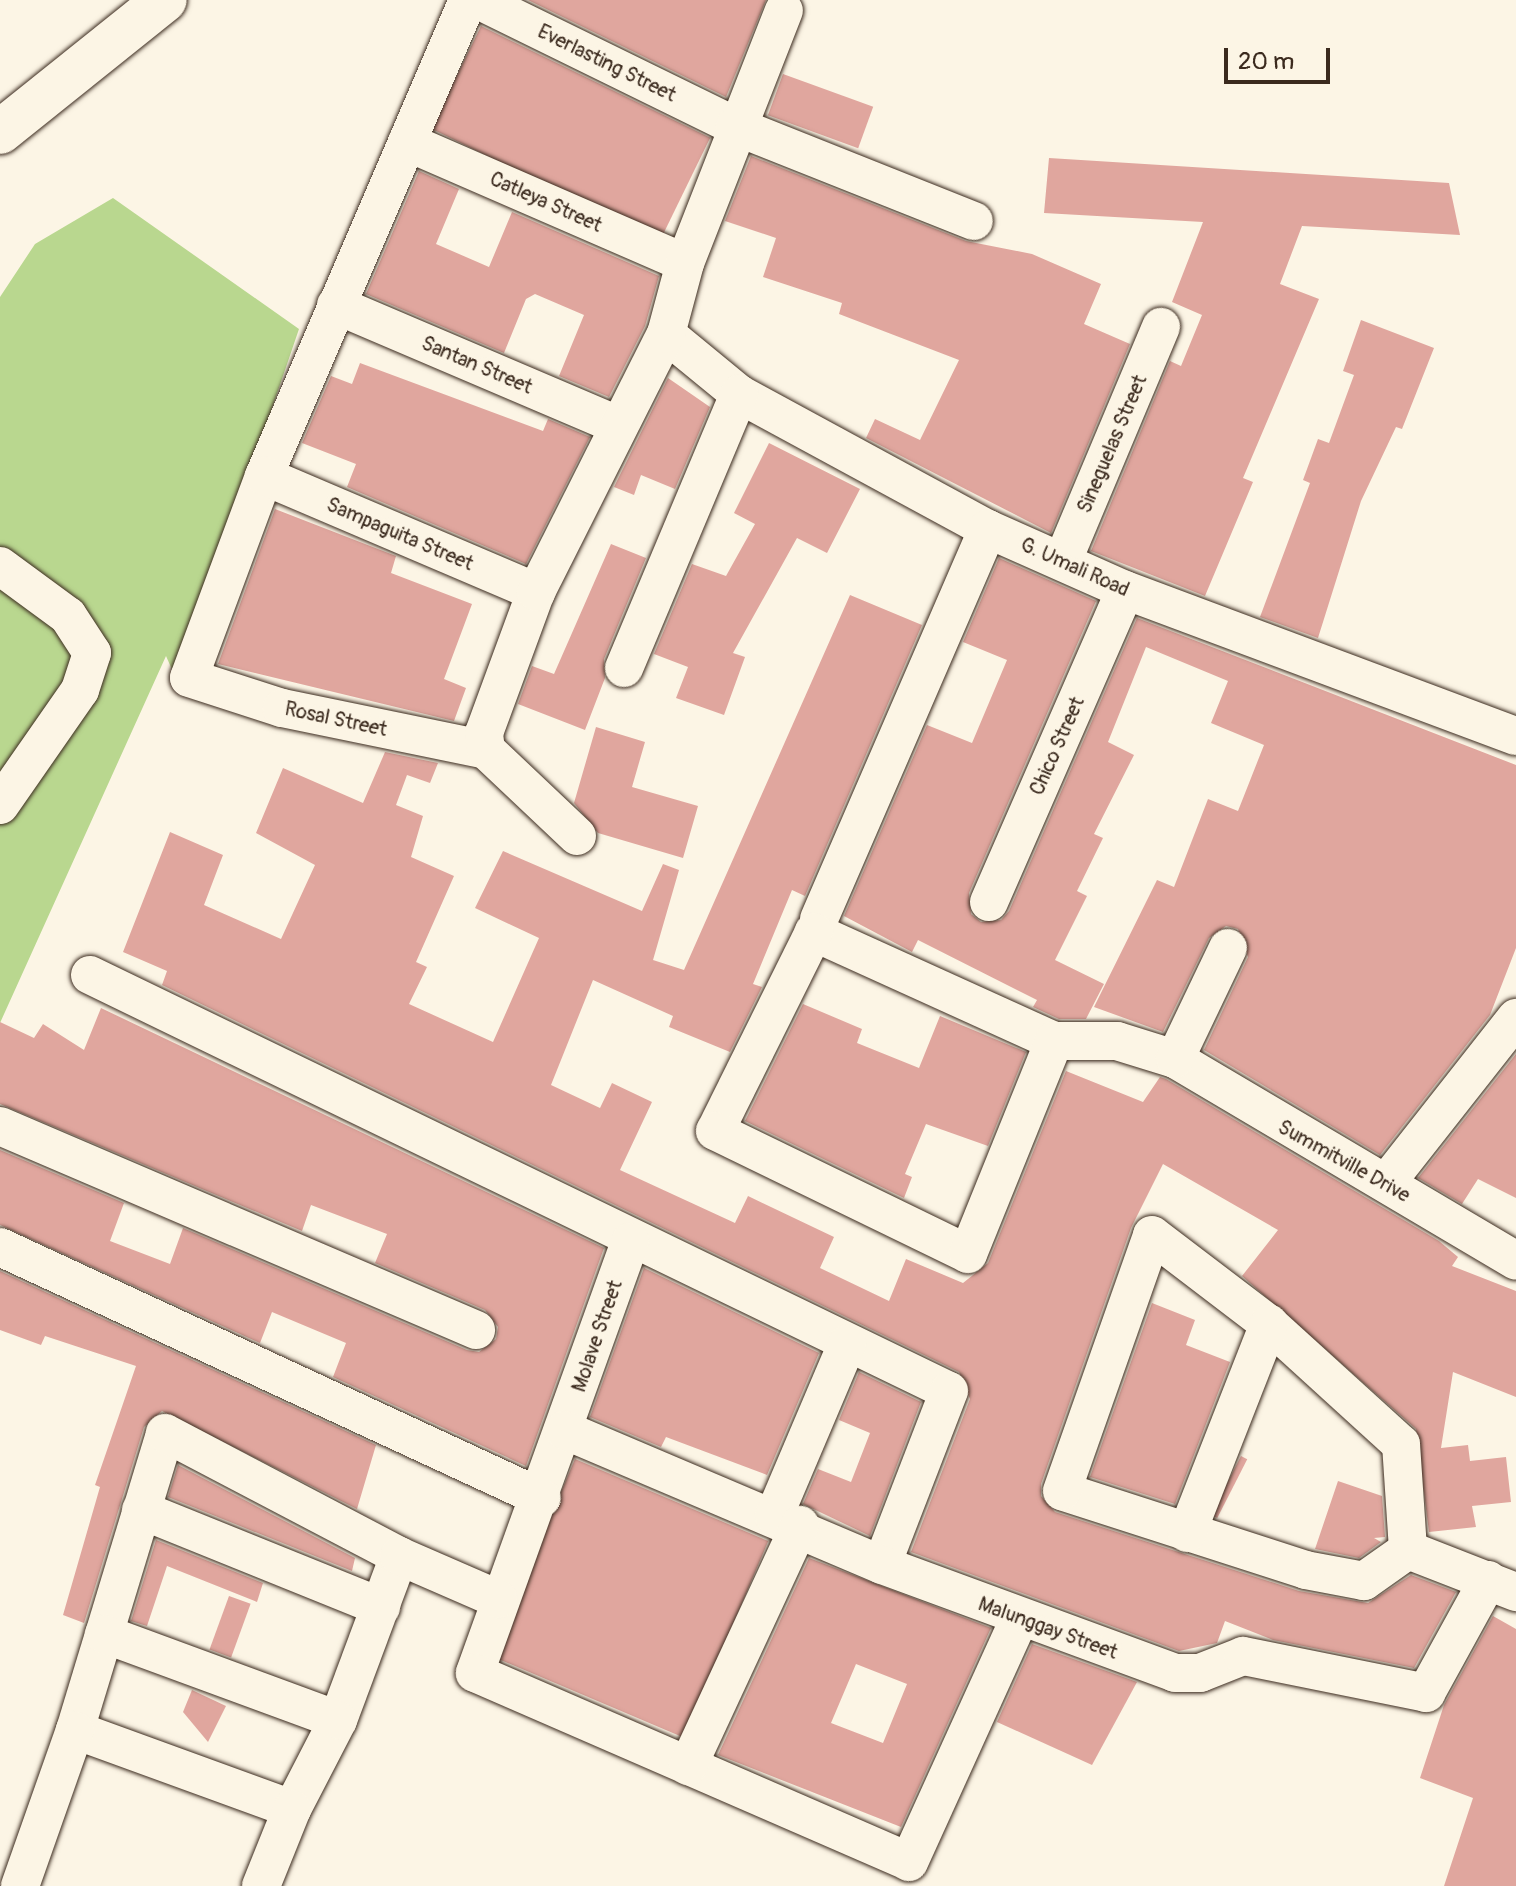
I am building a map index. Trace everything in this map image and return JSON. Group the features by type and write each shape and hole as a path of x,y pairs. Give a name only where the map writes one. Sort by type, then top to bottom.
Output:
{"highway":[{"path":"0,132 165,0"}],"street":[{"path":"264,476 468,0"},
{"name":"Everlasting Street","path":"478,0 735,126 974,221"},
{"path":"577,836 486,750 489,715 536,592 666,334 685,263 735,126 784,11"},
{"name":"Catleya Street","path":"407,142 685,263"},
{"name":"Santan Street","path":"336,305 618,425"},
{"name":"Sineguelas Street","path":"1063,560 1161,327"},
{"name":"G. Umali Road","path":"666,334 739,394 988,529 1125,590 1516,736"},
{"path":"624,668 739,394"},
{"name":"Sampaguita Street","path":"264,476 536,592"},
{"name":"Rosal Street","path":"264,476 189,678 282,708 486,750"},
{"path":"819,919 988,529"},
{"path":"0,566 68,616 92,653 80,690 0,805"},
{"name":"Chico Street","path":"989,902 1125,590"},
{"path":"814,932 1054,1041 968,1254 715,1131 814,932"},
{"path":"1175,1059 1228,948"},
{"path":"90,975 630,1242 949,1391 882,1565"},
{"path":"1387,1182 1516,1018"},
{"name":"Summitville Drive","path":"1054,1041 1117,1041 1175,1059 1257,1113 1387,1182 1516,1261"},
{"path":"0,1126 476,1330"},
{"path":"1152,1235 1269,1324 1401,1444 1408,1550 1364,1581 1187,1533 1062,1491 1152,1235"},
{"name":"Molave Street","path":"630,1242 542,1498 498,1599 475,1673 688,1766"},
{"path":"0,1247 542,1498"},
{"path":"1187,1533 1269,1324"},
{"path":"847,1344 787,1520 688,1766 909,1862 1019,1619"},
{"name":"Malunggay Street","path":"564,1430 787,1520 882,1565 1019,1619 1175,1673 1200,1673 1243,1656 1426,1693 1502,1586"},
{"path":"20,1886 75,1730 165,1433 399,1556 498,1599"},
{"path":"141,1510 381,1607"},
{"path":"1408,1550 1502,1586"},
{"path":"261,1886 292,1809 338,1720 399,1556"},
{"path":"104,1634 338,1720"},
{"path":"75,1730 292,1809"}],"green space":[{"path":"113,198 299,329 178,683 166,656 0,1023 0,297 35,244"}],"building":[{"path":"528,0 766,0 726,97"},
{"path":"481,26 710,138 660,240 431,128"},
{"path":"783,74 873,107 858,148 768,115"},
{"path":"751,156 966,241 1032,254 1101,284 1084,324 1130,344 1051,533 866,438 875,419 920,440 959,360 839,314 842,303 763,277 776,238 725,221"},
{"path":"1049,158 1449,183 1460,235 1302,226 1280,284 1319,299 1243,478 1253,482 1205,596 1091,551 1170,361 1181,366 1202,315 1172,302 1203,222 1044,213"},
{"path":"419,171 459,189 436,244 489,267 512,212 659,276 645,326 609,397 559,376 584,315 535,294 526,299 504,353 366,294"},
{"path":"1361,320 1434,348 1402,429 1396,427 1361,501 1318,638 1260,617 1310,483 1303,480 1318,439 1329,443 1354,375 1343,371"},
{"path":"360,363 543,431 548,419 590,437 526,564 347,487 356,464 302,443 331,376 352,384"},
{"path":"668,378 710,407 675,489 641,475 634,495 614,487"},
{"path":"769,443 860,489 827,553 797,538 733,653 745,657 724,715 676,698 688,667 654,654 692,564 726,576 755,524 734,513"},
{"path":"275,509 396,556 391,573 472,604 444,679 466,688 454,721 218,664"},
{"path":"611,544 646,558 604,659 605,678 585,730 518,704 532,666 554,674"},
{"path":"999,558 1096,601 969,893 971,914 981,922 1001,920 1009,911 1137,618 1516,765 1516,948 1490,1015 1380,1155 1204,1050 1248,957 1238,929 1226,926 1209,938 1163,1032 1094,1007 1157,880 1174,887 1208,799 1238,811 1264,745 1211,723 1228,681 1146,647 1108,742 1134,755 1094,834 1103,838 1077,891 1087,896 1055,960 1104,984 1086,1019 1059,1019 1033,1007 1037,1000 918,940 912,952 844,916 927,725 972,743 1007,660 963,642"},
{"path":"850,595 922,625 805,896 792,890 753,984 762,987 730,1052 669,1027 673,1016 593,980 551,1085 600,1108 612,1083 652,1102 620,1170 735,1223 748,1196 834,1237 820,1268 889,1301 906,1259 963,1283 988,1263 1066,1071 1143,1102 1160,1077 1166,1079 1439,1241 1458,1257 1452,1266 1516,1291 1516,1397 1453,1372 1441,1448 1468,1445 1470,1461 1506,1457 1511,1502 1472,1506 1476,1527 1429,1532 1416,1429 1242,1276 1278,1230 1163,1164 1131,1228 1041,1484 1041,1496 1055,1512 1299,1591 1368,1603 1411,1575 1456,1592 1414,1668 1273,1640 1225,1621 1217,1643 1179,1651 911,1552 970,1399 959,1372 162,985 167,971 123,952 170,832 223,855 204,905 281,939 315,865 256,833 283,768 363,803 385,752 438,763 430,783 407,775 396,805 423,816 411,857 454,876 416,962 427,967 409,1004 493,1042 539,938 475,908 503,851 642,911 663,864 679,870 653,960 684,970"},
{"path":"596,727 645,742 632,787 698,806 683,858 598,833 574,803"},
{"path":"803,1004 862,1029 857,1043 919,1068 940,1016 1026,1052 988,1146 926,1124 905,1174 912,1177 904,1198 745,1121"},
{"path":"101,1008 604,1248 526,1466 333,1377 346,1343 272,1312 260,1343 0,1225 0,1150 124,1203 110,1241 170,1264 183,1228 467,1350 479,1352 496,1339 498,1327 485,1310 375,1263 387,1234 311,1205 302,1231 0,1104 0,1022 34,1038 43,1024 84,1050"},
{"path":"1516,1054 1516,1198 1478,1179 1462,1204 1418,1178"},
{"path":"644,1268 819,1353 767,1475 666,1437 661,1447 590,1417"},
{"path":"0,1271 376,1445 357,1509 162,1411 144,1427 84,1623 63,1615 100,1487 95,1485 136,1366 45,1336 41,1345 0,1330"},
{"path":"1152,1303 1195,1320 1186,1345 1230,1362 1175,1504 1090,1477"},
{"path":"859,1372 921,1402 870,1536 803,1504 818,1469 851,1482 870,1433 839,1420"},
{"path":"1241,1456 1247,1459 1217,1518 1211,1515"},
{"path":"575,1459 768,1541 685,1738 491,1656"},
{"path":"178,1465 355,1558 352,1571 168,1497"},
{"path":"1338,1481 1382,1496 1385,1537 1374,1538 1381,1542 1359,1558 1315,1549"},
{"path":"156,1540 263,1583 257,1602 167,1566 147,1626 131,1621"},
{"path":"809,1558 991,1628 901,1827 718,1755","holes":["856,1664 907,1684 883,1743 831,1723"]},
{"path":"229,1596 251,1604 231,1657 210,1650"},
{"path":"1493,1616 1516,1629 1516,1886 1444,1886 1473,1798 1420,1778 1444,1705"},
{"path":"1032,1644 1137,1682 1092,1765 997,1722"},
{"path":"192,1690 226,1706 208,1742 183,1712"}]}
